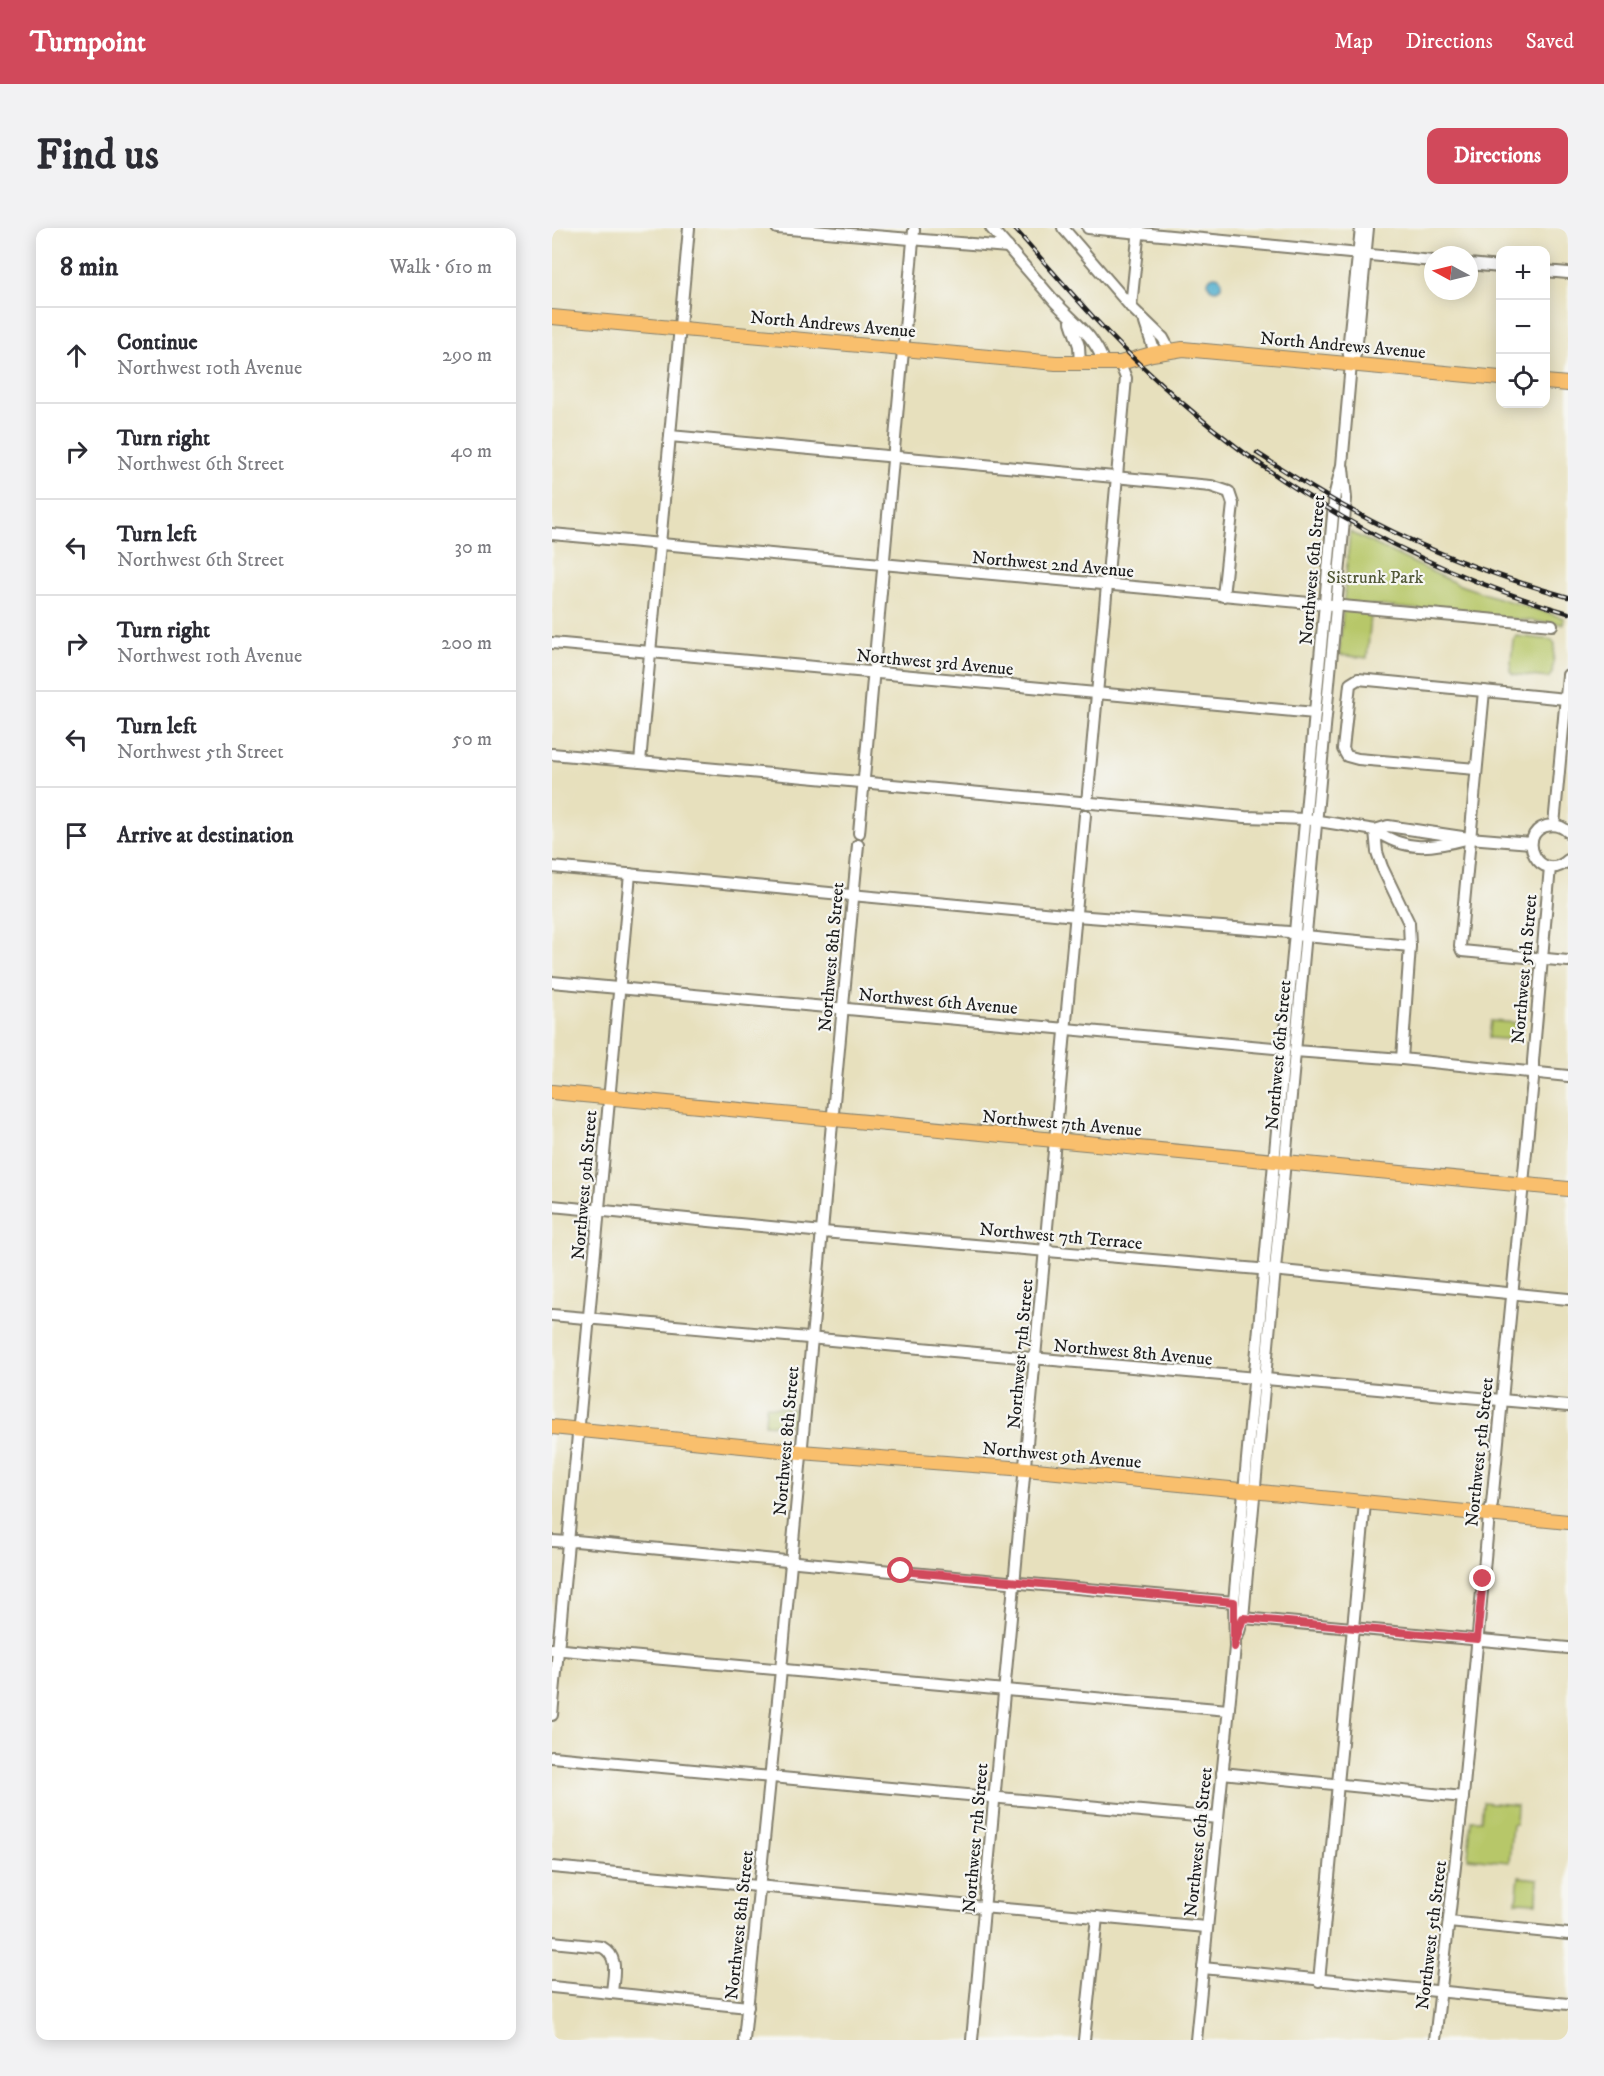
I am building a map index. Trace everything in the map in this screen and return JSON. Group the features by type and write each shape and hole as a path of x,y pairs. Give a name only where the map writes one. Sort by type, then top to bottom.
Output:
{"main road":[{"name":"North Andrews Avenue","path":"552,316 1080,364 1111,363 1174,349"},
{"name":"North Andrews Avenue","path":"1111,363 1121,355 1153,347 1496,378"},
{"path":"1550,382 1568,384"},
{"name":"Northwest 7th Avenue","path":"552,1092 1568,1189"},
{"name":"Northwest 9th Avenue","path":"552,1427 801,1452 1026,1469 1568,1522"}],"street":[{"path":"640,762 689,228"},
{"path":"777,228 914,235 1008,247"},
{"name":"Northwest 7th Street","path":"972,2040 1126,378 991,228"},
{"path":"1063,228 1131,307 1174,349"},
{"path":"1088,228 1139,230 1424,260"},
{"path":"1361,228 1362,254"},
{"path":"1362,254 1368,228"},
{"path":"1131,307 1139,230"},
{"name":"Northwest 8th Street","path":"744,2040 823,1232 914,235"},
{"name":"Northwest 6th Street","path":"1309,823 1315,713 1346,493 1342,465 1351,364 1348,350 1362,254"},
{"path":"1478,265 1496,267"},
{"path":"1550,271 1568,273"},
{"path":"1067,314 1079,346 1080,364"},
{"path":"1142,317 1153,347"},
{"path":"670,436 1210,486 1229,492 1233,504 1223,596"},
{"name":"Northwest 2nd Avenue","path":"552,534 1552,625"},
{"name":"Northwest 6th Street","path":"1234,1647 1243,1618 1259,1380 1330,606"},
{"name":"Northwest 3rd Avenue","path":"552,644 1315,713"},
{"path":"1554,825 1568,675"},
{"path":"1476,769 1358,759 1347,756 1343,749 1350,684 1358,680 1566,699"},
{"path":"1484,691 1460,946 1462,951 1568,961"},
{"path":"552,754 863,783 1086,809 1282,820 1293,823 1375,830 1388,826 1469,838 1531,843"},
{"path":"1568,832 1554,825 1541,828 1536,832 1531,843 1534,857 1544,865 1550,867 1561,865 1568,860"},
{"path":"1375,830 1386,838 1412,846 1439,846 1469,838"},
{"path":"1375,830 1377,852 1382,867 1409,923 1410,946 1402,1059"},
{"path":"552,867 1076,916 1289,932 1300,936 1410,946"},
{"name":"Northwest 5th Street","path":"1435,2040 1463,1797 1489,1515 1492,1503 1523,1185 1550,867"},
{"name":"Northwest 9th Street","path":"552,1715 555,1649 568,1542 630,874"},
{"name":"Northwest 6th Avenue","path":"552,982 1568,1076"},
{"name":"Northwest 7th Terrace","path":"552,1206 1568,1299"},
{"name":"Northwest 8th Avenue","path":"552,1315 1568,1406"},
{"name":"Northwest 6th Street","path":"1196,2040 1234,1647 1234,1602 1250,1490"},
{"path":"1319,1980 1365,1503"},
{"path":"552,1541 576,1540 1234,1602"},
{"path":"1243,1618 1568,1648"},
{"path":"555,1649 1228,1710"},
{"path":"552,1757 1218,1818"},
{"path":"1222,1773 1463,1797"},
{"path":"552,1867 759,1888 1206,1927"},
{"path":"1084,2040 1097,1917"},
{"path":"1449,1922 1568,1934"},
{"path":"552,1942 602,1947 612,1954 614,1964 612,1993"},
{"path":"1203,1968 1568,2004"},
{"path":"552,1987 748,2007"}],"green space":[{"name":"Sistrunk Park","path":"1350,532 1457,584 1564,618 1563,624 1372,605 1367,658 1339,655"},
{"path":"1516,636 1552,640 1555,644 1552,674 1548,678 1513,674 1510,671 1513,640"},
{"path":"1491,1021 1519,1023 1517,1040 1489,1038"},
{"path":"766,1406 794,1409 793,1426 765,1424"},
{"path":"1483,1802 1517,1805 1516,1824 1512,1824 1509,1862 1468,1858 1471,1820 1481,1820"},
{"path":"1519,1877 1538,1879 1537,1903 1516,1902"}],"water":[{"path":"1215,276 1220,278 1222,283 1220,288 1215,290 1210,288 1208,283 1210,278"}],"railway":[{"path":"1014,228 1095,319 1147,371 1193,412 1241,450 1291,485 1397,546 1509,594 1568,613"},
{"path":"1257,453 1327,497 1403,537 1512,580 1568,597"}],"route":[{"path":"901,1571 1234,1602 1234,1647 1243,1618 1477,1639 1483,1579"}]}
